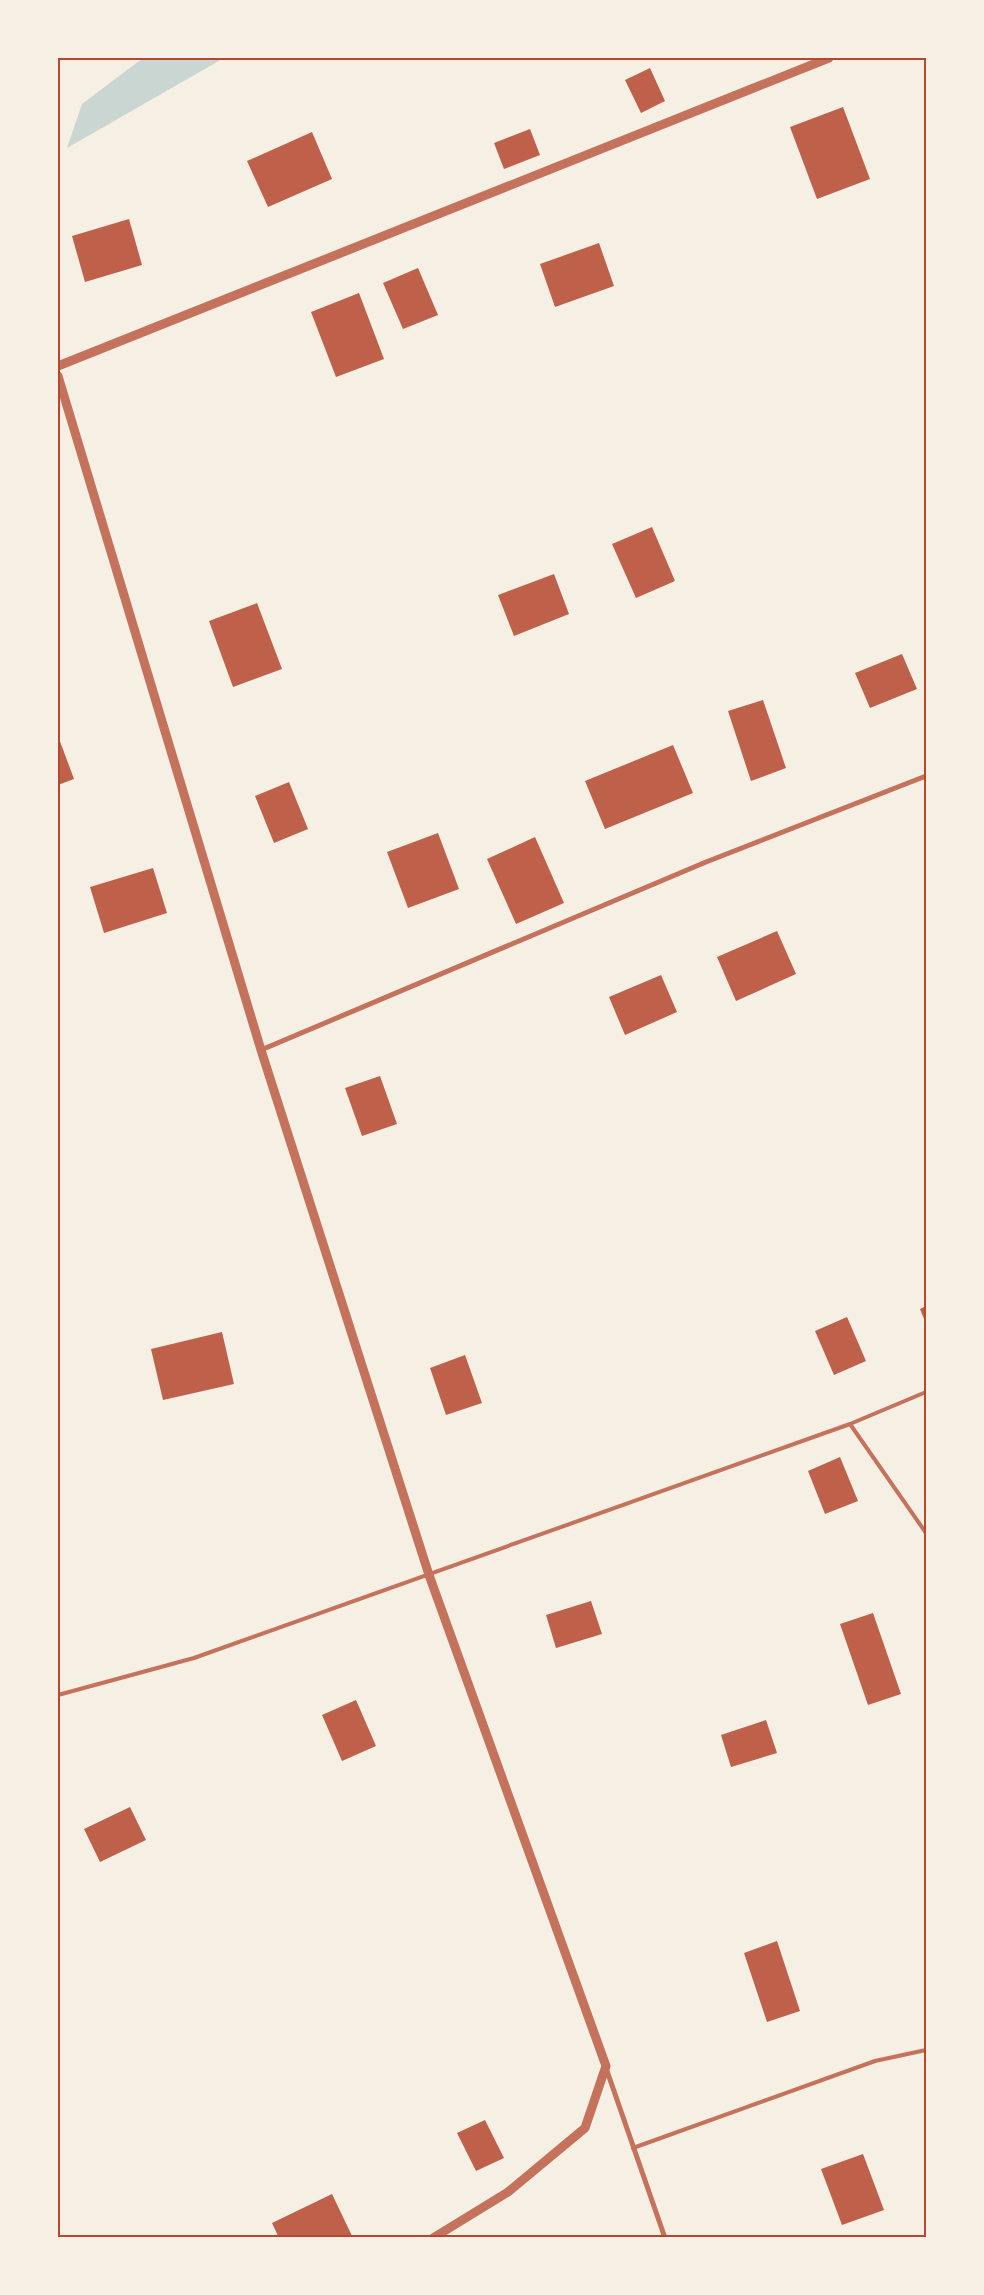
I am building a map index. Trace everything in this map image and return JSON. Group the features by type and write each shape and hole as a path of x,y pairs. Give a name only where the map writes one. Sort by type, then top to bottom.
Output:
{"street":[{"path":"58,366 829,58"},
{"path":"58,376 261,1050 429,1575 606,2066 664,2238"},
{"path":"261,1050 706,862 926,776"},
{"path":"433,2238 508,2192 585,2128 606,2066"}],"lane":[{"path":"58,1695 194,1658 850,1424 926,1392"},
{"path":"850,1424 926,1533"},
{"path":"633,2148 875,2062 926,2050"}],"shaded area":[{"path":"143,58 224,58 67,148 82,104"}],"building":[{"path":"650,68 665,101 641,113 625,80"},
{"path":"843,107 870,179 817,199 790,127"},
{"path":"530,129 540,155 504,169 494,143"},
{"path":"312,132 332,179 268,207 247,161"},
{"path":"129,219 142,265 85,282 72,236"},
{"path":"599,243 614,286 555,307 540,264"},
{"path":"418,268 438,315 403,329 383,283"},
{"path":"359,293 384,359 336,377 311,312"},
{"path":"652,527 675,581 636,598 612,544"},
{"path":"554,574 569,614 514,636 498,595"},
{"path":"257,603 282,669 233,687 209,621"},
{"path":"902,654 917,689 870,708 855,673"},
{"path":"763,700 786,768 751,781 728,711"},
{"path":"58,736 74,779 58,785"},
{"path":"673,745 693,793 605,829 585,781"},
{"path":"289,782 308,829 274,843 255,796"},
{"path":"438,833 459,889 408,908 387,852"},
{"path":"535,837 564,903 516,924 487,859"},
{"path":"153,868 167,913 104,933 90,887"},
{"path":"777,931 796,974 736,1001 717,957"},
{"path":"661,975 677,1012 625,1035 609,997"},
{"path":"380,1076 397,1124 362,1136 345,1088"},
{"path":"926,1306 926,1324 920,1309"},
{"path":"847,1317 866,1361 834,1375 815,1331"},
{"path":"222,1332 234,1384 163,1400 151,1349"},
{"path":"465,1355 482,1403 446,1415 430,1368"},
{"path":"840,1457 858,1501 825,1514 808,1471"},
{"path":"591,1601 602,1634 556,1648 546,1615"},
{"path":"873,1613 901,1694 868,1705 840,1624"},
{"path":"356,1700 376,1746 342,1761 322,1715"},
{"path":"766,1720 777,1753 731,1767 721,1735"},
{"path":"130,1807 146,1840 100,1862 84,1829"},
{"path":"777,1941 800,2011 767,2022 744,1953"},
{"path":"485,2120 504,2158 476,2171 457,2133"},
{"path":"863,2154 884,2210 842,2225 821,2169"},
{"path":"332,2194 353,2238 279,2238 272,2223"}]}
